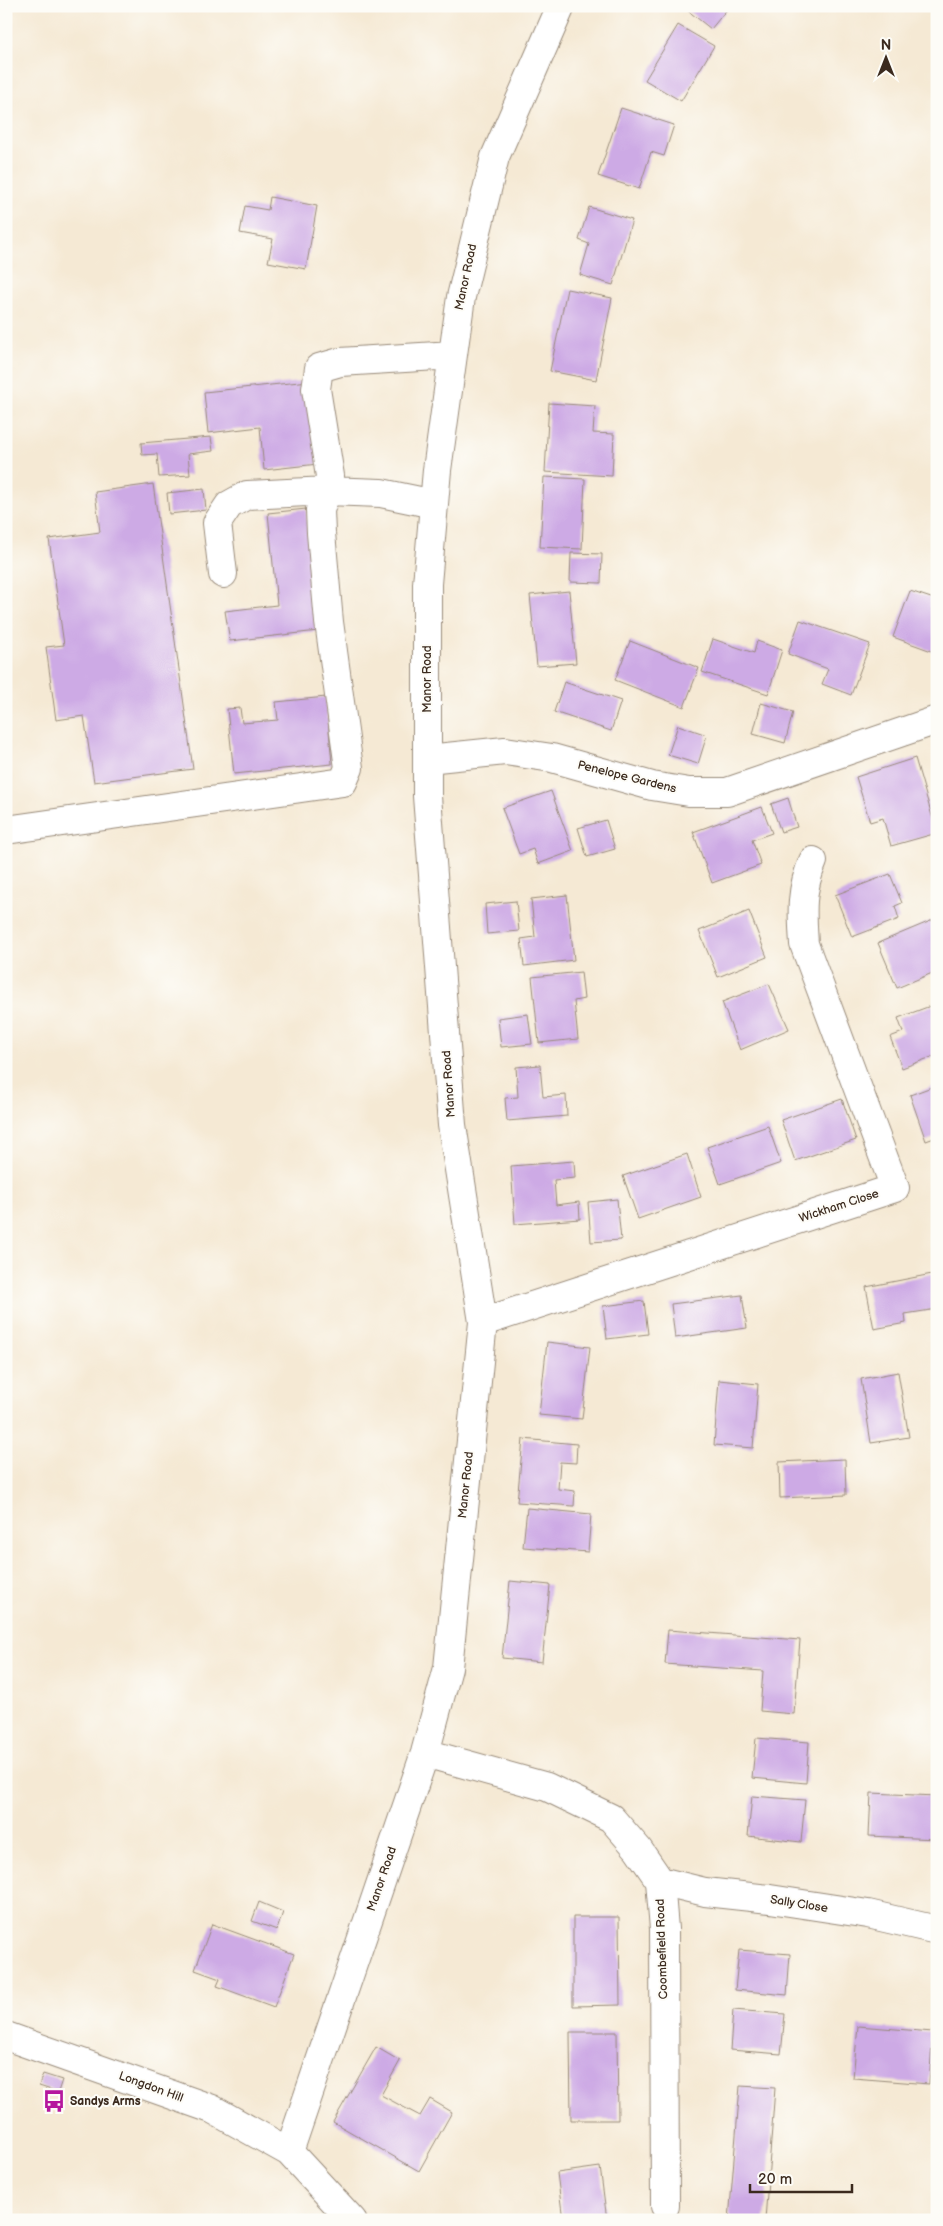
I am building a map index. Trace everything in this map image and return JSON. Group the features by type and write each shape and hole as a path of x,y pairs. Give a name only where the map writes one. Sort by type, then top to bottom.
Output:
{"street":[{"name":"Manor Road","path":"289,2152 425,1753 448,1668 483,1322 452,1125 427,796 427,584 434,504 461,297 495,157 561,6"},
{"path":"6,830 343,782 349,768 329,622 321,533 320,510 330,476 316,389 319,368 340,362 453,355"},
{"path":"223,574 216,523 229,505 247,494 326,490 381,493 434,504"},
{"name":"Penelope Gardens","path":"427,759 505,751 552,758 652,786 689,792 727,792 937,720"},
{"name":"Wickham Close","path":"483,1322 894,1188 804,944 801,904 805,878 812,861"},
{"name":"Coombefield Road","path":"425,1753 547,1787 611,1818 638,1849 660,1881 664,1929 665,2206"},
{"name":"Sally Close","path":"660,1881 705,1892 770,1899 868,1914 937,1930"},
{"name":"Longdon Hill","path":"6,2036 212,2109 289,2152 352,2220"}],"building":[{"path":"682,6 726,6 728,8 711,29"},
{"path":"678,25 714,46 681,101 645,80"},
{"path":"621,108 674,125 664,156 651,152 639,189 598,176"},
{"path":"270,197 317,206 306,269 268,262 273,239 240,233 245,206 268,210"},
{"path":"589,207 632,220 613,285 580,275 589,244 579,240"},
{"path":"567,289 612,298 596,380 550,371"},
{"path":"309,381 318,464 264,470 260,427 208,433 204,392"},
{"path":"549,403 595,406 593,433 614,434 612,476 545,472"},
{"path":"211,437 213,451 188,454 190,475 159,477 157,454 142,455 141,443"},
{"path":"544,477 585,479 582,549 540,547"},
{"path":"153,484 193,769 94,782 84,716 56,720 46,647 64,645 49,539 100,532 95,492"},
{"path":"204,489 206,510 169,514 167,493"},
{"path":"306,509 318,631 230,641 225,611 277,605 268,513"},
{"path":"571,553 602,554 601,583 570,582"},
{"path":"569,591 576,663 537,666 530,595"},
{"path":"910,591 937,600 933,610 937,611 937,653 893,637"},
{"path":"800,620 870,644 851,695 822,684 828,669 788,654"},
{"path":"713,639 754,653 757,641 782,650 768,694 702,672"},
{"path":"630,641 699,668 684,707 615,680"},
{"path":"564,682 621,701 611,731 554,712"},
{"path":"326,697 332,764 234,774 227,709 240,708 242,723 278,720 276,702"},
{"path":"761,703 793,712 785,743 753,734"},
{"path":"678,725 707,735 698,764 668,755"},
{"path":"915,758 937,833 891,846 883,818 870,822 856,777"},
{"path":"551,791 573,851 538,864 533,849 519,854 502,808"},
{"path":"788,798 797,827 781,832 771,804"},
{"path":"762,807 772,833 752,840 761,865 712,883 693,832"},
{"path":"606,820 615,849 587,857 578,828"},
{"path":"890,874 902,903 895,906 899,919 852,937 835,895"},
{"path":"567,895 574,960 524,966 521,939 535,937 531,899"},
{"path":"516,901 519,931 487,934 485,904"},
{"path":"749,911 767,957 718,977 699,931"},
{"path":"933,920 937,929 937,971 897,988 878,943"},
{"path":"581,972 584,999 574,1001 578,1039 539,1043 532,977"},
{"path":"769,984 789,1029 740,1050 722,1002"},
{"path":"933,1005 937,1014 937,1055 902,1068 890,1037 903,1032 898,1018"},
{"path":"528,1014 532,1044 501,1047 498,1018"},
{"path":"540,1065 543,1097 566,1095 567,1116 507,1121 505,1098 518,1097 516,1067"},
{"path":"937,1085 937,1137 926,1141 910,1095"},
{"path":"842,1099 856,1140 795,1161 781,1120"},
{"path":"768,1126 781,1163 720,1184 707,1147"},
{"path":"687,1154 701,1197 638,1219 623,1176"},
{"path":"574,1161 575,1178 554,1180 556,1205 579,1202 580,1219 515,1224 511,1166"},
{"path":"617,1199 621,1240 591,1242 588,1202"},
{"path":"937,1273 937,1309 905,1314 906,1323 874,1329 866,1287"},
{"path":"742,1295 747,1328 675,1338 671,1304"},
{"path":"644,1301 648,1334 607,1339 603,1306"},
{"path":"547,1342 590,1347 582,1419 539,1415"},
{"path":"898,1372 909,1437 871,1443 861,1379"},
{"path":"719,1380 758,1384 753,1448 714,1445"},
{"path":"523,1439 577,1444 576,1463 560,1462 558,1489 575,1491 574,1506 517,1502"},
{"path":"845,1459 846,1495 780,1498 779,1462"},
{"path":"527,1508 591,1514 588,1552 523,1547"},
{"path":"510,1581 550,1585 542,1662 502,1658"},
{"path":"668,1630 800,1640 794,1714 760,1711 763,1671 665,1664"},
{"path":"756,1738 809,1742 806,1783 752,1778"},
{"path":"871,1793 937,1796 937,1839 869,1836"},
{"path":"752,1796 805,1800 801,1842 748,1836"},
{"path":"259,1902 283,1912 277,1930 252,1921"},
{"path":"573,1917 619,1917 620,2005 573,2006"},
{"path":"212,1924 294,1954 274,2007 217,1986 220,1979 195,1970"},
{"path":"739,1950 790,1954 787,1995 735,1990"},
{"path":"733,2010 785,2014 781,2054 730,2050"},
{"path":"858,2026 933,2032 929,2084 853,2078"},
{"path":"570,2032 617,2032 618,2120 571,2120"},
{"path":"376,2047 400,2061 381,2095 420,2116 430,2099 452,2112 419,2171 333,2122"},
{"path":"43,2074 62,2080 58,2092 39,2086"},
{"path":"740,2086 775,2088 765,2220 729,2220"},
{"path":"600,2167 607,2220 563,2220 557,2173"},
{"path":"646,2217 664,2218 664,2220 646,2220"}],"place":[{"name":"Sandys Arms","path":"54,2101"}]}
